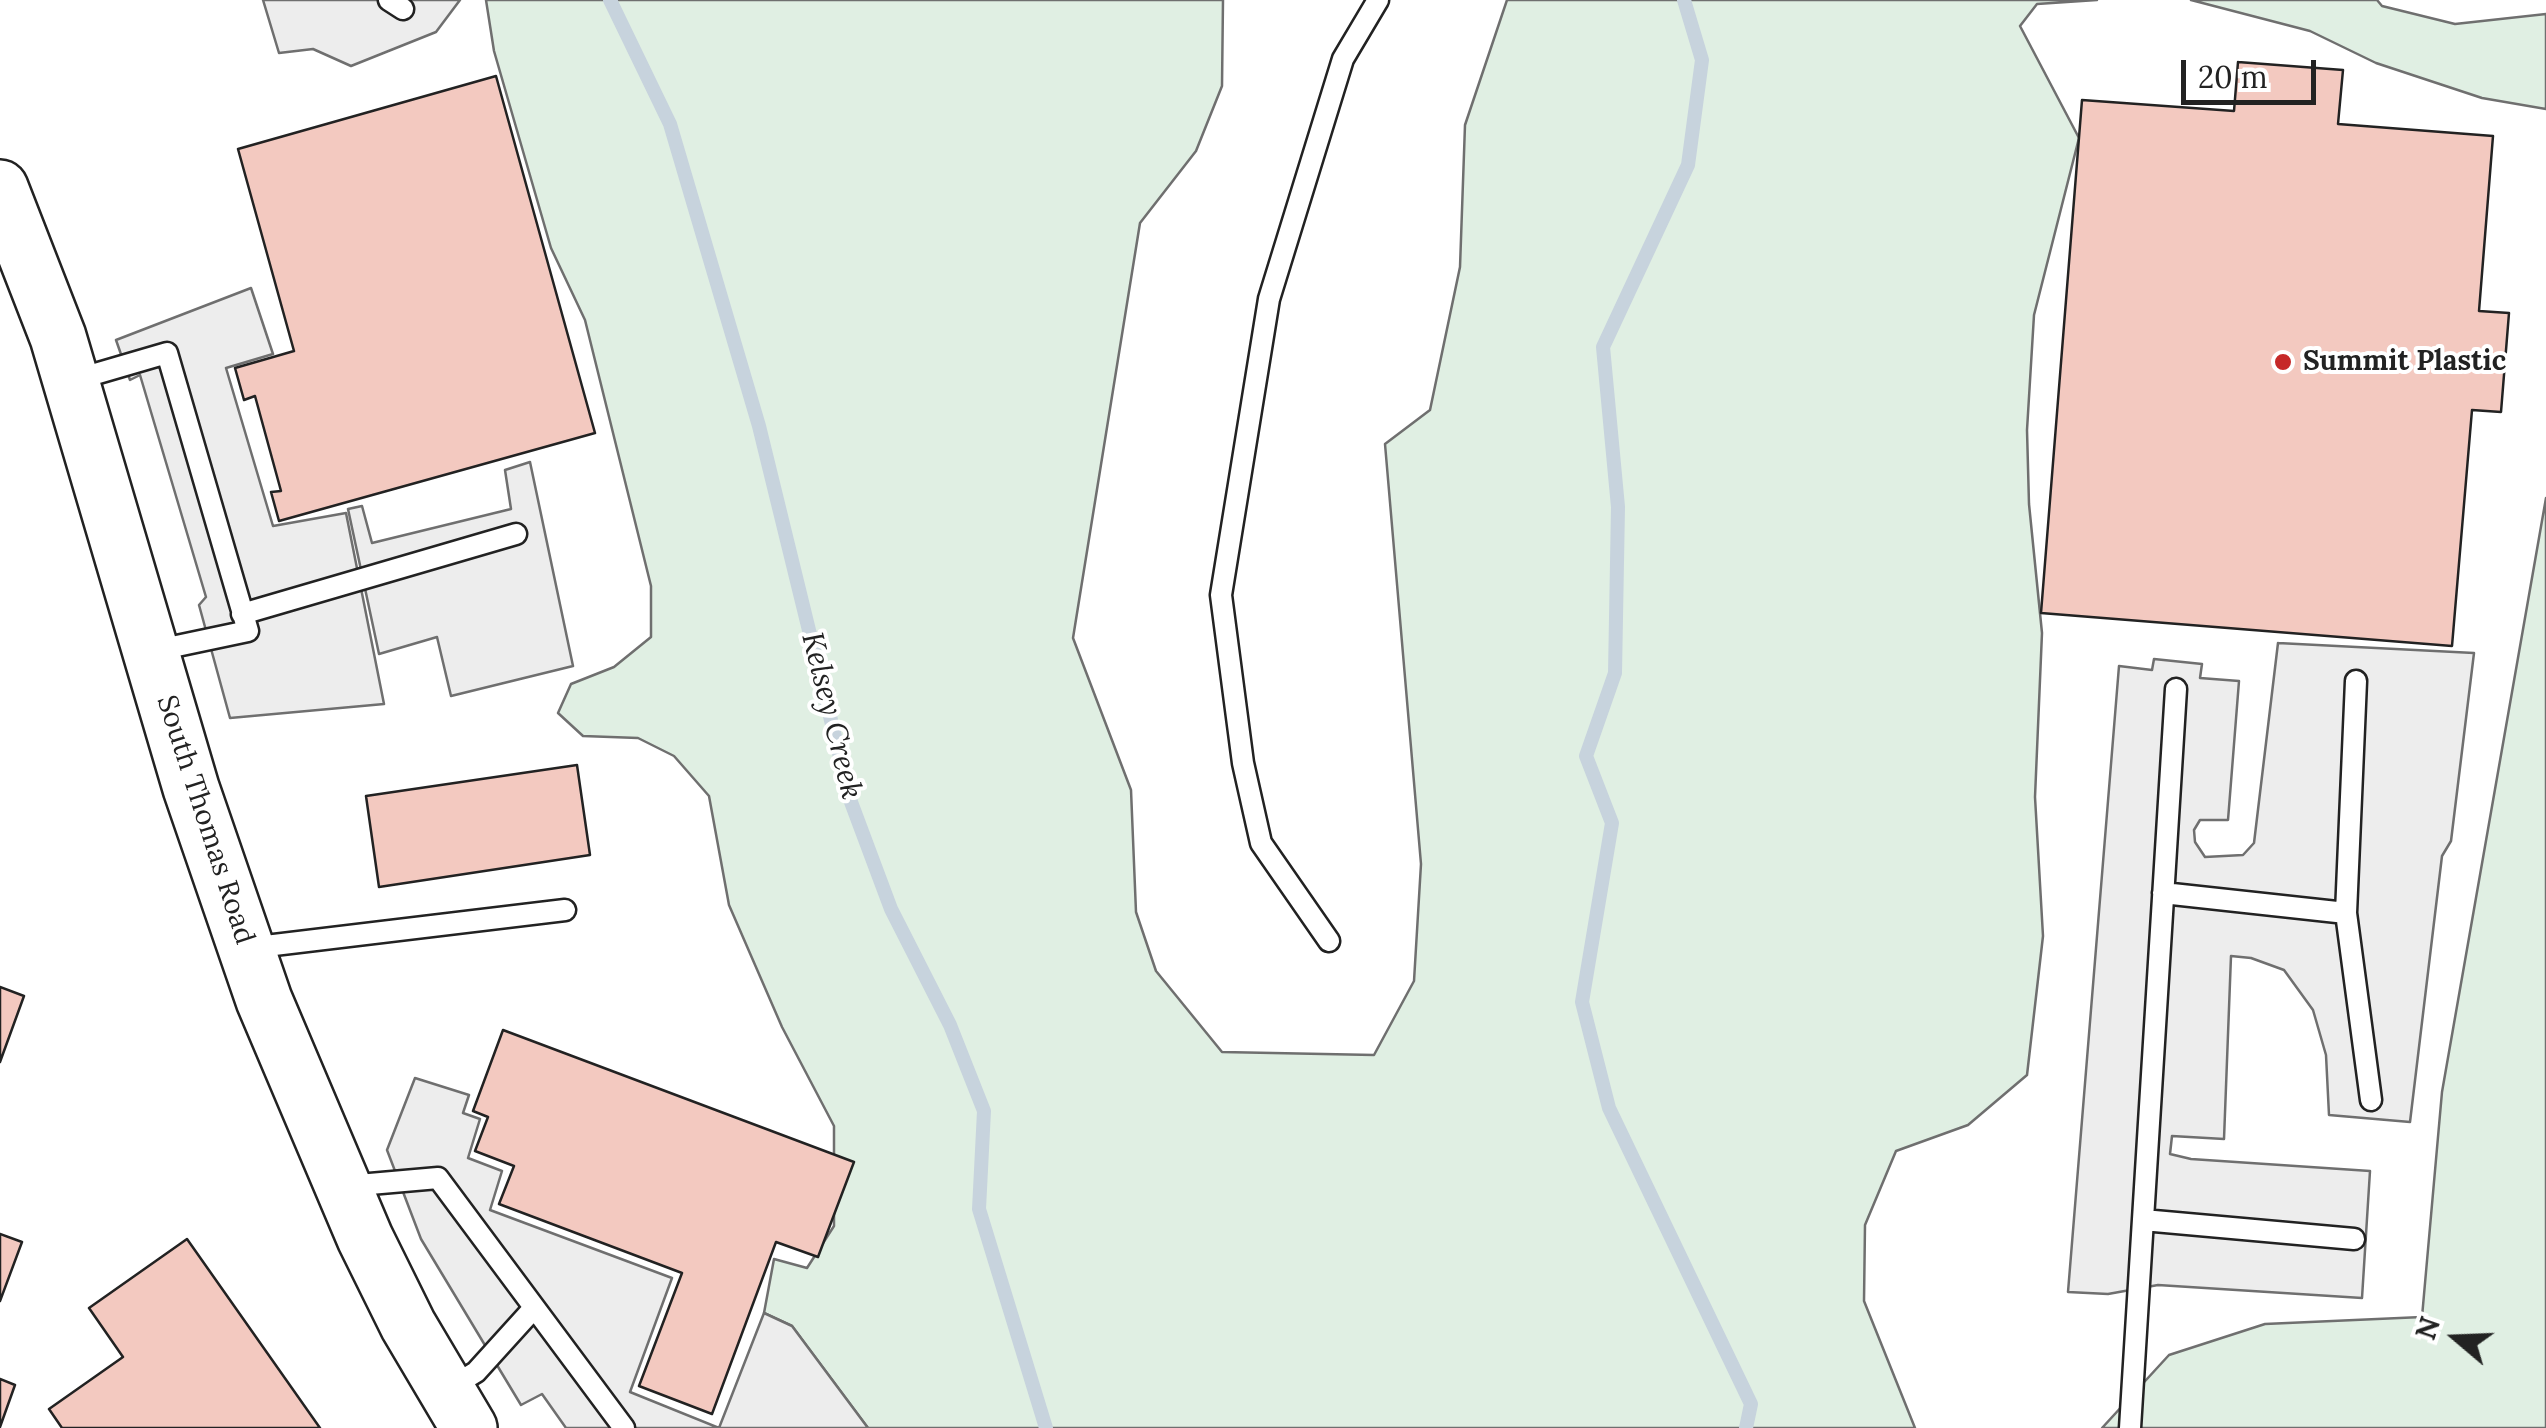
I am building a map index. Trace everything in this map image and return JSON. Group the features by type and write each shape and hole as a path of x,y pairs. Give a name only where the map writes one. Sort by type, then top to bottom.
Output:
{"street":[{"name":"South Thomas Road","path":"0,188 71,382 192,788 246,948 343,1187 408,1325 458,1409"}],"lane":[{"path":"1330,941 1261,843 1243,763 1222,595 1269,299 1343,59 1378,0"},
{"path":"71,382 166,353 248,630 152,652"},
{"path":"242,614 516,534"},
{"path":"2356,681 2346,913 2371,1100"},
{"path":"2130,1428 2176,689"},
{"path":"2163,894 2346,913"},
{"path":"246,948 564,910"},
{"path":"343,1187 438,1178 624,1428"},
{"path":"2143,1220 2354,1239"},
{"path":"458,1409 476,1372 534,1308"}],"green space":[{"path":"486,0 1223,0 1222,86 1196,151 1140,223 1073,638 1131,790 1136,912 1156,971 1222,1052 1374,1055 1414,981 1421,864 1385,444 1430,410 1460,267 1465,125 1507,0 2097,0 2037,4 2020,26 2079,138 2034,315 2027,430 2029,504 2042,633 2035,797 2043,936 2027,1075 1968,1125 1896,1151 1865,1225 1864,1301 1915,1428 868,1428 792,1326 764,1313 774,1259 807,1268 834,1226 834,1126 782,1027 729,905 709,796 674,756 638,738 583,736 558,713 571,684 614,667 651,637 651,586 585,320 551,248 494,51"},
{"path":"2191,0 2377,0 2382,6 2455,24 2546,14 2546,109 2482,98 2376,63 2310,31"},
{"path":"2546,498 2546,1428 2102,1428 2169,1355 2265,1324 2422,1317 2442,1092"}],"shaded area":[{"path":"263,0 460,0 436,32 351,66 313,49 279,53"},
{"path":"251,288 273,354 226,368 273,526 346,513 384,704 230,718 199,605 206,597 140,375 130,380 116,340"},
{"path":"530,462 573,666 451,696 437,637 379,654 348,509 362,506 372,543 511,509 505,470"},
{"path":"2278,643 2474,653 2451,841 2442,856 2410,1122 2329,1115 2326,1055 2313,1010 2284,970 2251,958 2231,956 2224,1139 2172,1136 2170,1154 2191,1159 2370,1171 2362,1298 2158,1285 2108,1294 2068,1292 2119,666 2152,670 2154,659 2202,664 2200,678 2239,681 2228,820 2200,820 2194,830 2195,842 2205,857 2243,855 2254,843"},
{"path":"415,1078 469,1095 463,1113 480,1119 468,1158 502,1171 490,1210 672,1278 630,1392 719,1428 566,1428 542,1394 521,1405 421,1239 387,1150"},
{"path":"764,1313 792,1326 868,1428 719,1428"}],"building":[{"name":"Summit Plastic","path":"2238,62 2343,70 2338,124 2493,136 2479,311 2509,313 2501,412 2472,410 2452,646 2041,613 2082,100 2234,111"},
{"path":"496,76 595,433 279,521 271,492 281,491 255,396 244,400 235,368 294,351 238,149"},
{"path":"577,765 590,855 379,887 366,796"},
{"path":"0,987 24,996 0,1062"},
{"path":"503,1030 854,1162 818,1257 776,1242 712,1414 639,1386 682,1273 499,1204 514,1166 475,1151 488,1117 473,1111"},
{"path":"0,1234 22,1242 0,1301"},
{"path":"187,1239 320,1428 62,1428 49,1409 123,1357 89,1308"},
{"path":"0,1379 15,1385 0,1427"}],"waterway":[{"name":"Kelsey Creek","path":"610,0 670,124 759,426 851,802 891,909 950,1025 984,1111 979,1209 1046,1428"},
{"path":"1684,0 1702,60 1688,165 1603,347 1618,507 1615,673 1586,756 1612,823 1582,1002 1609,1108 1751,1404 1746,1428"}],"place":[{"name":"Summit Plastic","path":"2283,362"}]}
